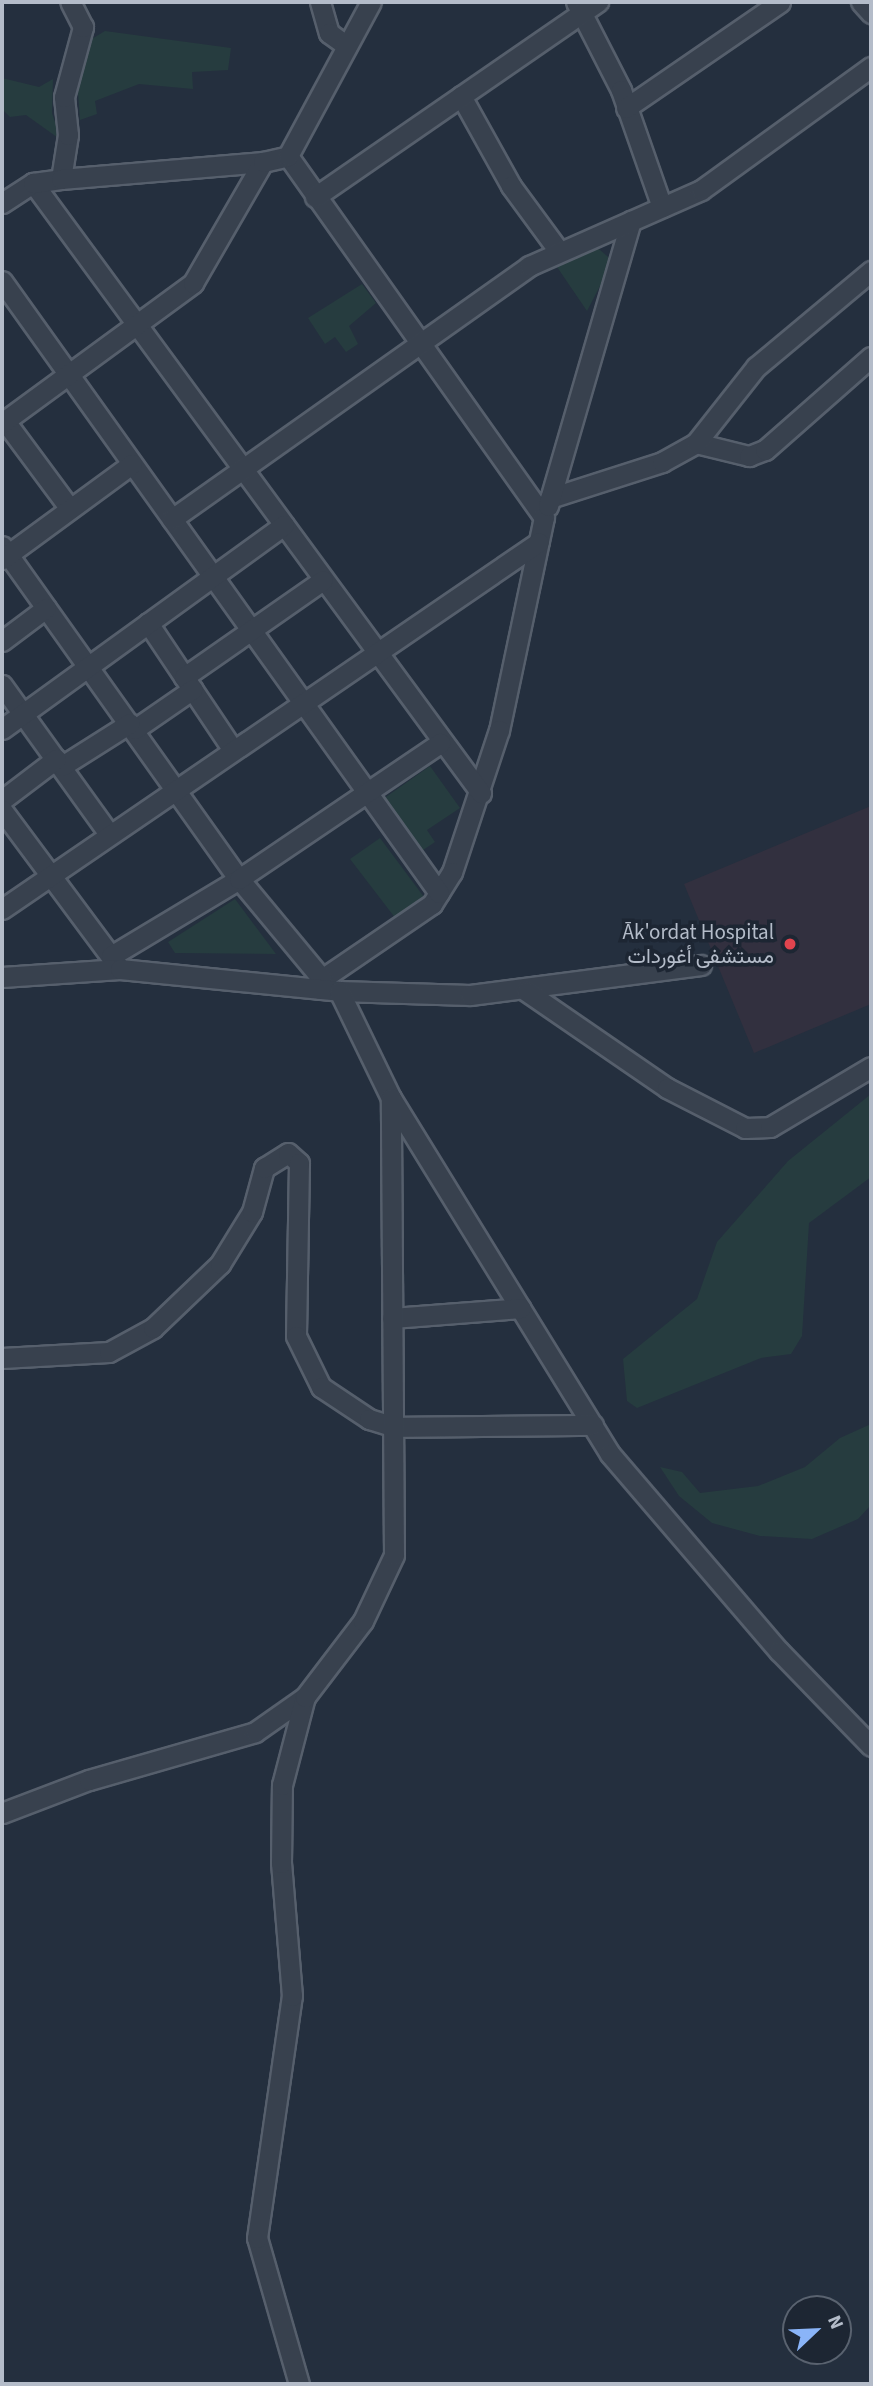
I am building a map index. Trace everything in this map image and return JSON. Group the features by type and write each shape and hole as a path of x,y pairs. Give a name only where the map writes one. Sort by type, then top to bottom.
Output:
{"street":[{"path":"61,179 68,135 64,97 83,27 70,2"},
{"path":"320,2 329,33 347,46"},
{"path":"2,203 33,183 263,162 288,156 371,2"},
{"path":"626,108 780,2"},
{"path":"861,2 871,13"},
{"path":"315,197 586,5 662,207"},
{"path":"172,519 418,343 558,250 701,190 871,67"},
{"path":"461,96 510,187 558,250"},
{"path":"288,156 418,343 547,508"},
{"path":"70,509 3,422 192,283 263,162"},
{"path":"33,183 243,468 440,743 481,793"},
{"path":"320,984 439,893 467,839 481,793 547,508 631,221"},
{"path":"547,508 662,463 696,443 756,367 871,271"},
{"path":"2,281 439,893"},
{"path":"696,443 749,456 765,450 871,357"},
{"path":"132,464 4,554 132,726 239,879 320,984"},
{"path":"2,729 284,525"},
{"path":"2,909 539,542"},
{"path":"2,800 59,763 132,726 251,629 323,580"},
{"path":"2,641 46,608"},
{"path":"148,623 233,750"},
{"path":"2,685 109,834"},
{"path":"116,962 440,743"},
{"path":"2,810 116,962"},
{"path":"2,977 116,962 320,984 339,992 526,991 701,965"},
{"path":"526,991 667,1088 745,1128 770,1127 871,1067"},
{"path":"339,992 391,1098 630,1482 871,1746"},
{"path":"2,1813 89,1780 255,1732 305,1697 363,1621 394,1555 391,1098"},
{"path":"2,1359 109,1352 153,1328 220,1264 252,1212 264,1168 288,1153 299,1163 300,1351 321,1387 369,1419 395,1427 593,1425"},
{"path":"392,1318 520,1308"},
{"path":"299,2384 257,2238 292,1996 281,1863 282,1785 305,1697"}],"shaded area":[{"name":"Āk'ordat Hospital مستشفى أغوردات","path":"871,806 871,1004 754,1053 684,884"}],"green space":[{"path":"105,31 231,48 228,70 192,72 193,89 139,84 95,101 97,114 80,120 77,78 90,40"},
{"path":"2,78 39,87 53,79 52,113 61,140 26,115 10,117 2,109"},
{"path":"594,245 613,261 587,311 557,267"},
{"path":"362,284 376,303 349,326 358,344 346,352 335,337 325,344 308,318"},
{"path":"430,766 460,808 427,830 435,842 420,852 383,799"},
{"path":"380,838 424,897 396,919 350,859"},
{"path":"235,899 276,954 175,953 168,942"},
{"path":"871,1094 871,1177 809,1223 802,1336 791,1354 761,1358 637,1408 627,1401 623,1359 697,1299 717,1242 788,1161"},
{"path":"871,1424 871,1505 858,1519 812,1539 760,1536 712,1523 679,1496 660,1467 682,1472 700,1493 758,1486 805,1467 840,1438"}],"place":[{"name":"Āk'ordat Hospital مستشفى أغوردات","path":"790,944"}]}
